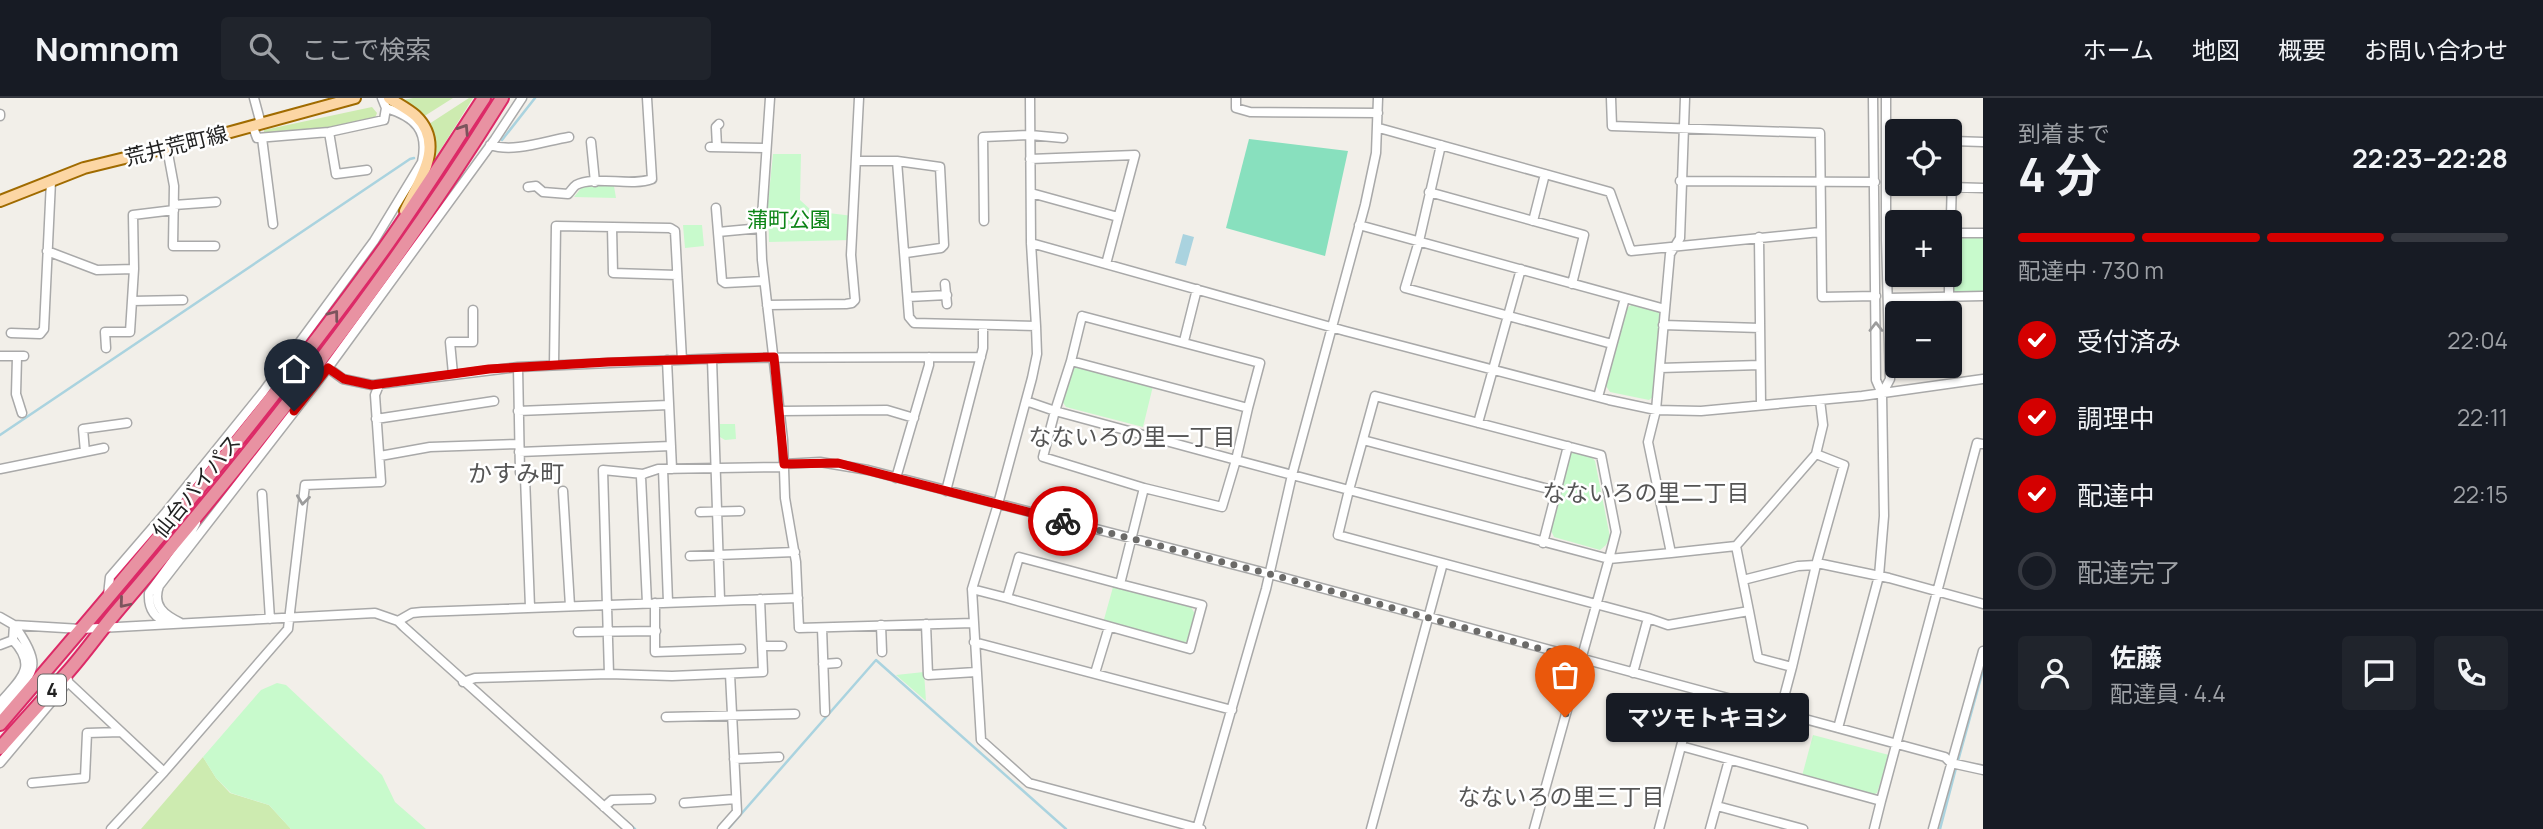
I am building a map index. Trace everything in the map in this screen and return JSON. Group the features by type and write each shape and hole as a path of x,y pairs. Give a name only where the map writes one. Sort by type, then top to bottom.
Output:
{"highway":[{"name":"仙台バイパス","path":"0,724 108,598 267,403 380,255 484,98"},
{"name":"仙台バイパス","path":"0,748 68,678 102,629 204,508 348,323 476,152 502,98"}],"main road":[{"name":"荒井荒町線","path":"0,201 84,169 355,98"},
{"path":"387,103 409,110 423,123 429,135 431,150 397,229"}],"street":[{"path":"254,98 257,138 329,132 384,120 387,103"},
{"path":"108,598 110,577 166,513 263,392 374,242 422,162 425,149 418,127 382,98"},
{"path":"185,625 167,617 159,608 159,586 328,368 476,152 490,145 522,98"},
{"path":"528,187 536,186 543,192 568,194 577,185 595,182 644,182 652,179 647,98"},
{"path":"770,98 761,228 764,281 780,411 785,498 794,552 799,628 973,623"},
{"path":"767,305 846,304 855,300 851,255 859,98"},
{"path":"1030,98 1031,243 1037,354 998,504 972,589 981,740 1029,783 1199,829 1270,574 1292,475 1370,184 1379,128 1378,98"},
{"path":"1236,98 1236,107 1250,112 1378,113"},
{"path":"1611,98 1612,126 1820,133 1822,297 1876,296"},
{"path":"1671,553 1648,442 1656,410 1670,254 1680,238 1685,98"},
{"path":"1838,728 1879,576 1884,516 1882,394 1876,380 1873,98"},
{"path":"1886,98 1886,119"},
{"path":"719,124 716,127 714,147 766,148"},
{"path":"1379,128 1610,192 1631,251 1820,232"},
{"path":"329,132 337,174 367,170"},
{"path":"984,220 983,137 1030,135 1063,138"},
{"path":"490,145 512,147 569,137"},
{"path":"262,138 273,224"},
{"path":"1962,141 1983,142"},
{"path":"591,142 595,182"},
{"path":"1441,145 1419,242 1405,288 1612,344"},
{"path":"167,148 174,208 173,246 215,246"},
{"path":"1030,159 1135,155 1106,264"},
{"path":"856,161 897,161 940,167 944,244 941,248 906,253"},
{"path":"897,161 909,317 914,323 1036,326"},
{"path":"1533,221 1545,174"},
{"path":"11,333 40,334 44,329 51,181"},
{"path":"1680,181 1875,182"},
{"path":"1962,187 1983,188"},
{"path":"1429,192 1584,235 1572,284"},
{"path":"1031,193 1118,217"},
{"path":"1882,394 1890,379 1887,196"},
{"path":"106,348 105,332 130,332 134,268 133,215 216,202"},
{"path":"716,208 722,281 764,281"},
{"path":"1359,225 1665,309"},
{"path":"554,365 556,226 670,228 675,231 682,360"},
{"path":"612,227 613,273 677,275"},
{"path":"718,232 761,228"},
{"path":"1962,233 1983,233"},
{"path":"1759,237 1761,404"},
{"path":"1031,243 1331,326 1656,410 1701,411 1820,400 1983,379"},
{"path":"47,251 97,270 134,268"},
{"path":"1478,423 1521,269"},
{"path":"908,297 947,300 945,284"},
{"path":"1949,287 1949,296"},
{"path":"1184,341 1197,289"},
{"path":"1888,298 1983,296"},
{"path":"1598,397 1625,298"},
{"path":"132,301 183,300"},
{"path":"453,374 450,342 473,342 473,310"},
{"path":"1083,316 1260,363 1222,507 1144,488 1043,457 1071,361 1083,316"},
{"path":"946,491 981,357 983,324"},
{"path":"1663,325 1760,328"},
{"path":"0,356 20,356 16,394 22,413"},
{"path":"328,368 344,379 379,385 453,374 554,365 774,357 981,357"},
{"path":"896,478 929,365 929,357"},
{"path":"712,359 720,600"},
{"path":"667,360 671,446 668,469 668,602"},
{"path":"1071,361 1248,408"},
{"path":"1660,368 1760,365"},
{"path":"518,367 520,473 525,477 530,607"},
{"path":"111,829 288,629 304,485 381,482 375,395 379,385"},
{"path":"1534,829 1597,604 1616,532 1601,455 1375,396 1338,535 1597,604 1668,625 1749,611"},
{"path":"1026,401 1609,559 1736,546 1816,454 1823,425 1820,400"},
{"path":"376,419 494,401"},
{"path":"518,411 669,405"},
{"path":"780,411 887,410 914,418"},
{"path":"85,452 83,429 127,423"},
{"path":"1363,440 1556,491"},
{"path":"1874,829 1977,443 1983,444"},
{"path":"380,457 430,447 671,446"},
{"path":"1544,543 1567,446"},
{"path":"0,469 104,448"},
{"path":"1780,712 1816,564 1844,465 1816,454"},
{"path":"609,674 610,632 606,605 603,470 643,474 668,469 838,463 1270,574 1945,757 1955,764 1983,770"},
{"path":"643,474 641,477 651,603 656,631 655,652 741,649"},
{"path":"1120,584 1144,488"},
{"path":"563,491 570,606"},
{"path":"262,494 270,619"},
{"path":"185,625 161,621 155,616 150,608 149,593 185,544 204,508"},
{"path":"700,512 740,511"},
{"path":"1736,546 1758,658 1792,667"},
{"path":"690,556 794,552"},
{"path":"972,589 1190,649 1202,605 1018,557 1007,598"},
{"path":"1371,829 1443,563"},
{"path":"1743,580 1816,564 1879,576 1983,604"},
{"path":"398,621 412,613 798,598"},
{"path":"463,682 475,678 763,672 760,599"},
{"path":"0,617 15,625 102,629 375,613 398,621 463,682 607,804 629,829"},
{"path":"1633,673 1648,618"},
{"path":"926,624 928,675 976,672"},
{"path":"0,703 25,672 25,656 13,640 15,625"},
{"path":"0,715 30,676 34,665 31,650 15,625"},
{"path":"881,625 882,652"},
{"path":"1095,673 1109,627"},
{"path":"822,628 825,712"},
{"path":"578,632 656,631"},
{"path":"0,645 13,640"},
{"path":"974,642 1232,710"},
{"path":"762,646 782,646"},
{"path":"1933,829 1955,764 1983,651"},
{"path":"823,664 837,663"},
{"path":"722,829 737,813 730,674"},
{"path":"0,763 68,678 121,733 164,772"},
{"path":"1659,829 1696,690"},
{"path":"666,717 795,714"},
{"path":"32,783 85,778 87,733 121,733"},
{"path":"1681,746 1881,801"},
{"path":"734,759 779,757"},
{"path":"1710,829 1729,760"},
{"path":"607,804 651,799"},
{"path":"684,803 736,799"},
{"path":"1717,806 1803,829"}],"green space":[{"path":"453,98 423,117 403,100"},
{"path":"473,98 436,157 429,124"},
{"path":"372,107 377,113 375,118 327,128 264,133 264,130"},
{"path":"1249,139 1348,151 1325,256 1226,228"},
{"name":"蒲町公園","path":"773,154 801,154 800,200 812,211 853,216 852,240 769,242 768,203"},
{"path":"614,186 616,198 574,197 582,187"},
{"path":"683,225 702,225 704,246 685,248"},
{"path":"1962,238 1983,238 1983,296 1954,297 1950,289 1962,287"},
{"path":"1634,303 1657,310 1663,315 1654,396 1649,400 1610,392 1606,386 1627,308"},
{"path":"1075,365 1153,386 1143,427 1066,407 1062,401"},
{"path":"720,424 735,424 736,439 725,440 720,437"},
{"path":"1575,450 1589,454 1595,461 1610,537 1600,550 1554,537 1550,528 1569,454"},
{"path":"1113,587 1191,607 1195,614 1188,641 1183,643 1103,623"},
{"path":"924,672 926,701 896,675"},
{"path":"277,683 286,685 382,775 395,802 426,829 291,829 269,805 231,793 216,778 203,757 261,690"},
{"path":"1813,735 1889,755 1877,793 1872,795 1802,776"},
{"path":"203,757 216,778 230,793 269,805 291,829 141,829"}],"water":[{"path":"1183,234 1194,237 1186,266 1175,263"}],"waterway":[{"path":"502,140 535,98"},
{"path":"0,435 414,158"},
{"path":"411,628 427,642"},
{"path":"728,829 876,660 1066,829"},
{"path":"1958,761 1983,670"},
{"path":"1940,829 1956,768"},
{"path":"611,808 635,829"}],"way so far":[{"path":"1063,521 1270,574 1581,660 1565,717"}],"place":[{"name":"マツモトキヨシ","path":"1565,717"}],"district":[{"name":"なないろの里一丁目","path":"1132,436"},
{"name":"かすみ町","path":"516,472"},
{"name":"なないろの里二丁目","path":"1646,492"},
{"name":"なないろの里三丁目","path":"1561,796"}],"route":[{"path":"294,411 328,368 344,379 372,385 489,369 774,357 784,464 838,463 1063,521"}]}
